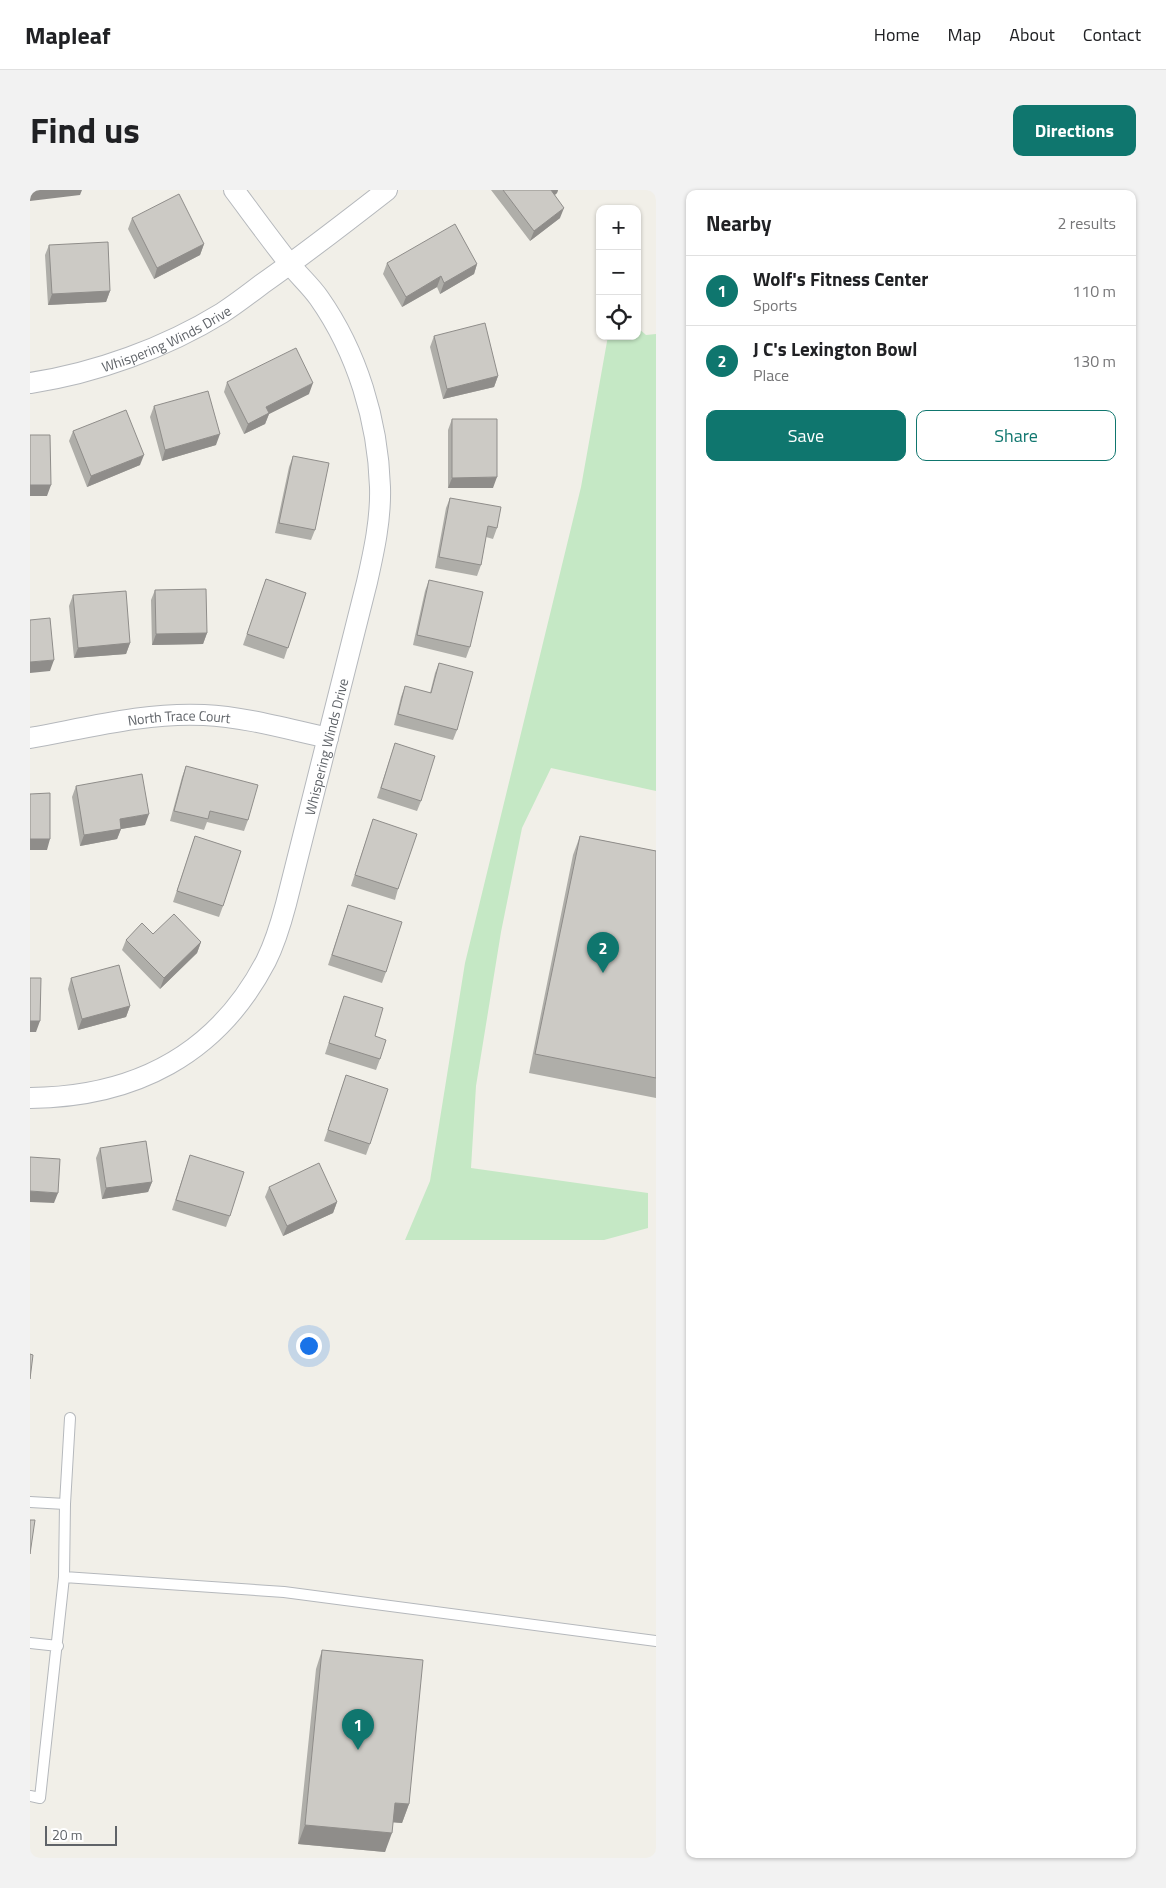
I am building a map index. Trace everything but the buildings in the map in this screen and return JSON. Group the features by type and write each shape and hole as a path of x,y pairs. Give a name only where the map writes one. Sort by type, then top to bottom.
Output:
{"street":[{"path":"234,190 290,265"},
{"name":"Whispering Winds Drive","path":"30,383 58,378 142,352 223,313 290,265 387,190"},
{"name":"Whispering Winds Drive","path":"30,1098 82,1094 111,1089 138,1080 164,1067 202,1042 233,1012 266,960 278,933 374,551 380,489 373,429 357,371 332,319 318,297 290,265"},
{"name":"North Trace Court","path":"30,738 141,719 173,715 203,715 248,720 328,738"}],"lane":[{"path":"30,1796 40,1798 58,1646 64,1577 65,1504 70,1418"},
{"path":"30,1502 65,1504"},
{"path":"64,1577 284,1592 656,1641"},
{"path":"30,1643 58,1646"}],"green space":[{"path":"641,331 646,335 656,334 656,791 551,768 522,828 501,932 476,1086 471,1168 648,1193 648,1228 604,1240 405,1240 430,1181 465,963 581,487 607,340 641,340"}],"place":[{"name":"J C's Lexington Bowl","path":"603,973"},
{"name":"Wolf's Fitness Center","path":"358,1750"}]}
